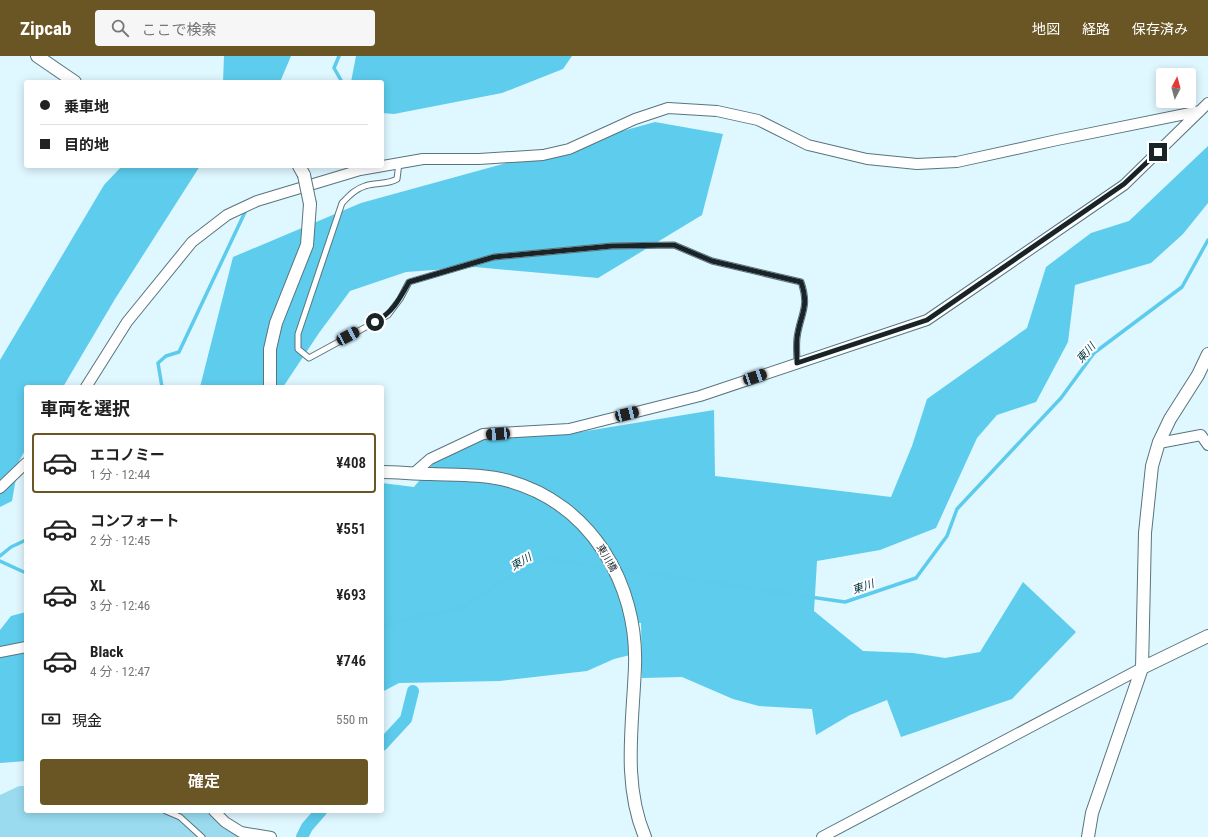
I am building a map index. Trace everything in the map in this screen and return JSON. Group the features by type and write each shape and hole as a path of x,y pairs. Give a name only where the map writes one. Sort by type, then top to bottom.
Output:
{"street":[{"path":"36,56 72,80"},
{"path":"414,472 430,460 483,434 569,429 700,396 927,320 1124,184 1208,103"},
{"path":"384,166 423,159 479,160 543,155 562,151 635,119 668,108 717,111 758,120 808,145 867,160 917,164 957,162 1200,111"},
{"path":"87,385 127,322 192,242 227,214 257,201 346,174 375,168"},
{"path":"270,385 270,349 276,323 307,245 310,204 301,170"},
{"path":"1088,837 1092,813 1142,668 1145,533 1152,466 1158,443 1170,419 1198,376 1208,354"},
{"path":"1158,443 1201,434 1208,445"},
{"path":"0,488 24,465"},
{"name":"東川橋","path":"384,472 484,476 508,481 532,489 560,505 592,533 603,550 623,590 634,624 635,665 631,778 636,813 645,837"},
{"path":"822,837 1142,668 1208,636"},
{"path":"0,652 24,647"},
{"path":"216,813 225,822 242,832 271,837"}],"lane":[{"path":"399,163 397,179 391,182 366,185 353,192 342,203 298,334 298,349 309,358 388,315 400,299 409,282 494,257 612,246 674,245 712,261 801,282 804,292 805,307 797,338 797,363"},
{"path":"171,813 180,817 202,837"}],"shaded area":[{"path":"224,56 291,56 281,80 223,80"},
{"path":"356,56 572,56 563,69 502,93 394,114 384,113 384,80 351,80"},
{"path":"655,122 723,134 702,215 598,278 475,267 406,272 350,291 319,333 284,385 201,385 233,257 361,203"},
{"path":"1208,146 1208,203 1183,234 1151,263 1075,285 1068,342 1036,402 997,415 977,438 936,528 880,550 817,561 814,611 863,651 913,653 945,658 980,652 1023,582 1076,632 1012,699 901,737 887,700 850,715 816,735 812,709 759,706 733,699 682,677 642,678 641,623 634,623 630,655 614,659 587,671 500,681 399,683 384,691 384,483 414,487 439,457 483,437 568,434 714,410 715,476 891,497 912,446 927,399 1027,328 1046,267 1091,233 1129,221"},
{"path":"120,168 199,168 115,299 64,385 24,385 24,452 19,461 12,501 0,507 0,360 104,185"},
{"path":"24,613 24,761 0,763 0,630 11,616"},
{"path":"19,786 24,786 24,813 210,813 228,830 243,837 0,837 0,795"}],"waterway":[{"path":"339,56 334,68 341,80"},
{"path":"162,385 158,363 166,356 179,352 246,210"},
{"name":"東川","path":"618,569 845,602 916,578 947,536 957,509 1061,398 1094,353 1182,287 1208,240"},
{"path":"0,556 11,547 24,541"},
{"name":"東川","path":"384,626 399,621 460,608 498,584 544,559 610,568"},
{"name":"東川","path":"0,561 24,572"},
{"path":"384,743 406,719 413,691"},
{"path":"302,837 307,827 319,813"}],"route":[{"path":"375,322 388,315 400,299 409,282 494,257 612,246 674,245 712,261 801,282 804,292 805,307 797,338 797,363 927,320 980,285 1124,184 1158,152"}]}
